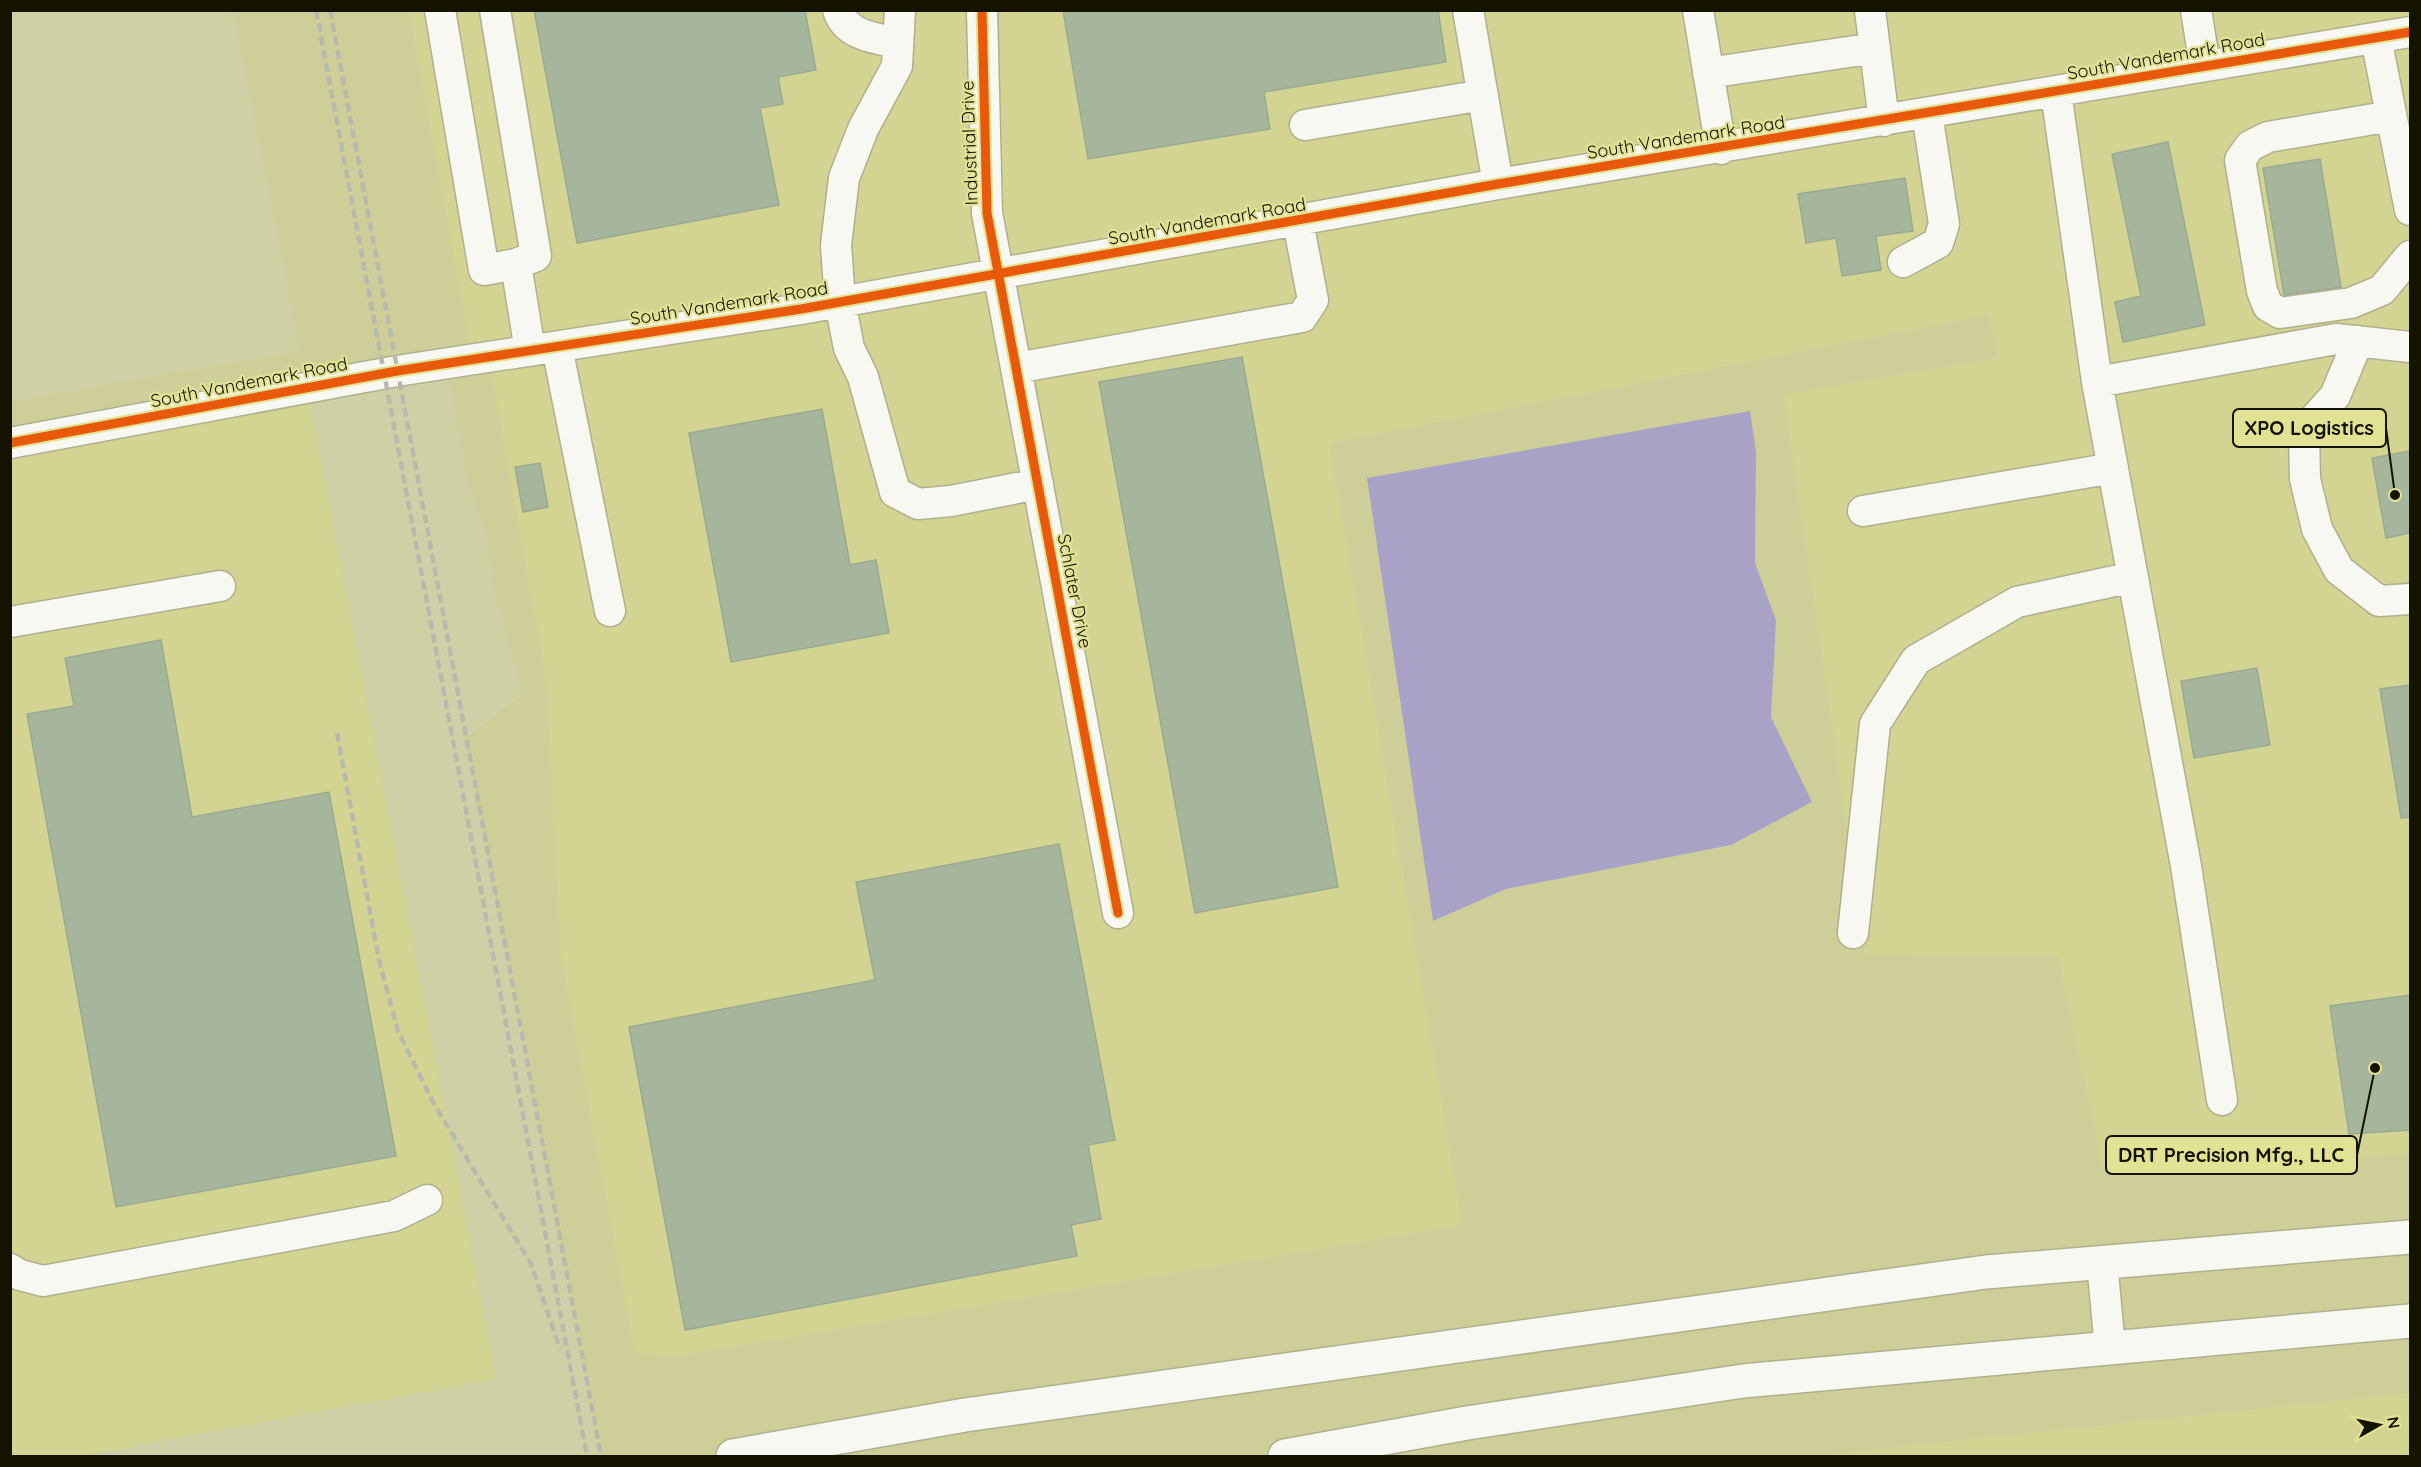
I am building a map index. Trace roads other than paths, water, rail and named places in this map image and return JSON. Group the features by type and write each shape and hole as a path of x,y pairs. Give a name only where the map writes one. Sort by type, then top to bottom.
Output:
{"highway":[{"path":"733,1456 965,1415 1986,1272 2410,1237"},
{"path":"1285,1456 1467,1423 1743,1381 2410,1321"}],"street":[{"path":"440,10 484,270 516,264 536,256 495,10"},
{"path":"838,10 842,21 864,36 898,43"},
{"path":"900,10 897,66 862,129 844,178 836,245 840,302 849,348 862,377 895,492 918,504 951,501 1038,484"},
{"name":"Industrial Drive","path":"982,10 987,213 998,274"},
{"path":"1468,10 1498,184"},
{"path":"1698,10 1721,149"},
{"path":"1870,10 1884,121"},
{"path":"2196,10 2205,66"},
{"name":"South Vandemark Road","path":"10,443 397,371 840,302 1298,222 1498,184 1721,149 2410,32"},
{"path":"2376,38 2410,210"},
{"path":"1708,73 1875,48"},
{"path":"2056,92 2097,382 2186,866 2222,1100"},
{"path":"1305,125 1483,95"},
{"path":"1903,262 1938,243 1944,224 1927,114"},
{"path":"2391,116 2268,137 2250,146 2240,160 2262,291 2268,306 2280,313 2351,303 2382,290 2410,256"},
{"path":"1016,368 1302,317 1312,300 1298,222"},
{"path":"516,264 543,349 610,611"},
{"name":"Schlater Drive","path":"998,274 1118,913"},
{"path":"2097,382 2336,339 2410,347"},
{"path":"2358,341 2335,396 2304,430 2305,479 2317,529 2339,570 2379,601 2410,599"},
{"path":"1863,511 2113,468"},
{"path":"1852,933 1875,724 1916,660 2017,602 2133,577"},
{"path":"10,622 220,586"},
{"path":"10,1269 20,1275 43,1281 394,1216 427,1200"},
{"path":"2102,1262 2110,1348"}],"railway":[{"path":"316,10 587,1456"},
{"path":"330,10 601,1456"},
{"path":"337,733 379,960 398,1031 434,1104 531,1264 560,1349"}],"place":[{"name":"XPO Logistics","path":"2395,495"},
{"name":"DRT Precision Mfg., LLC","path":"2375,1068"}]}
